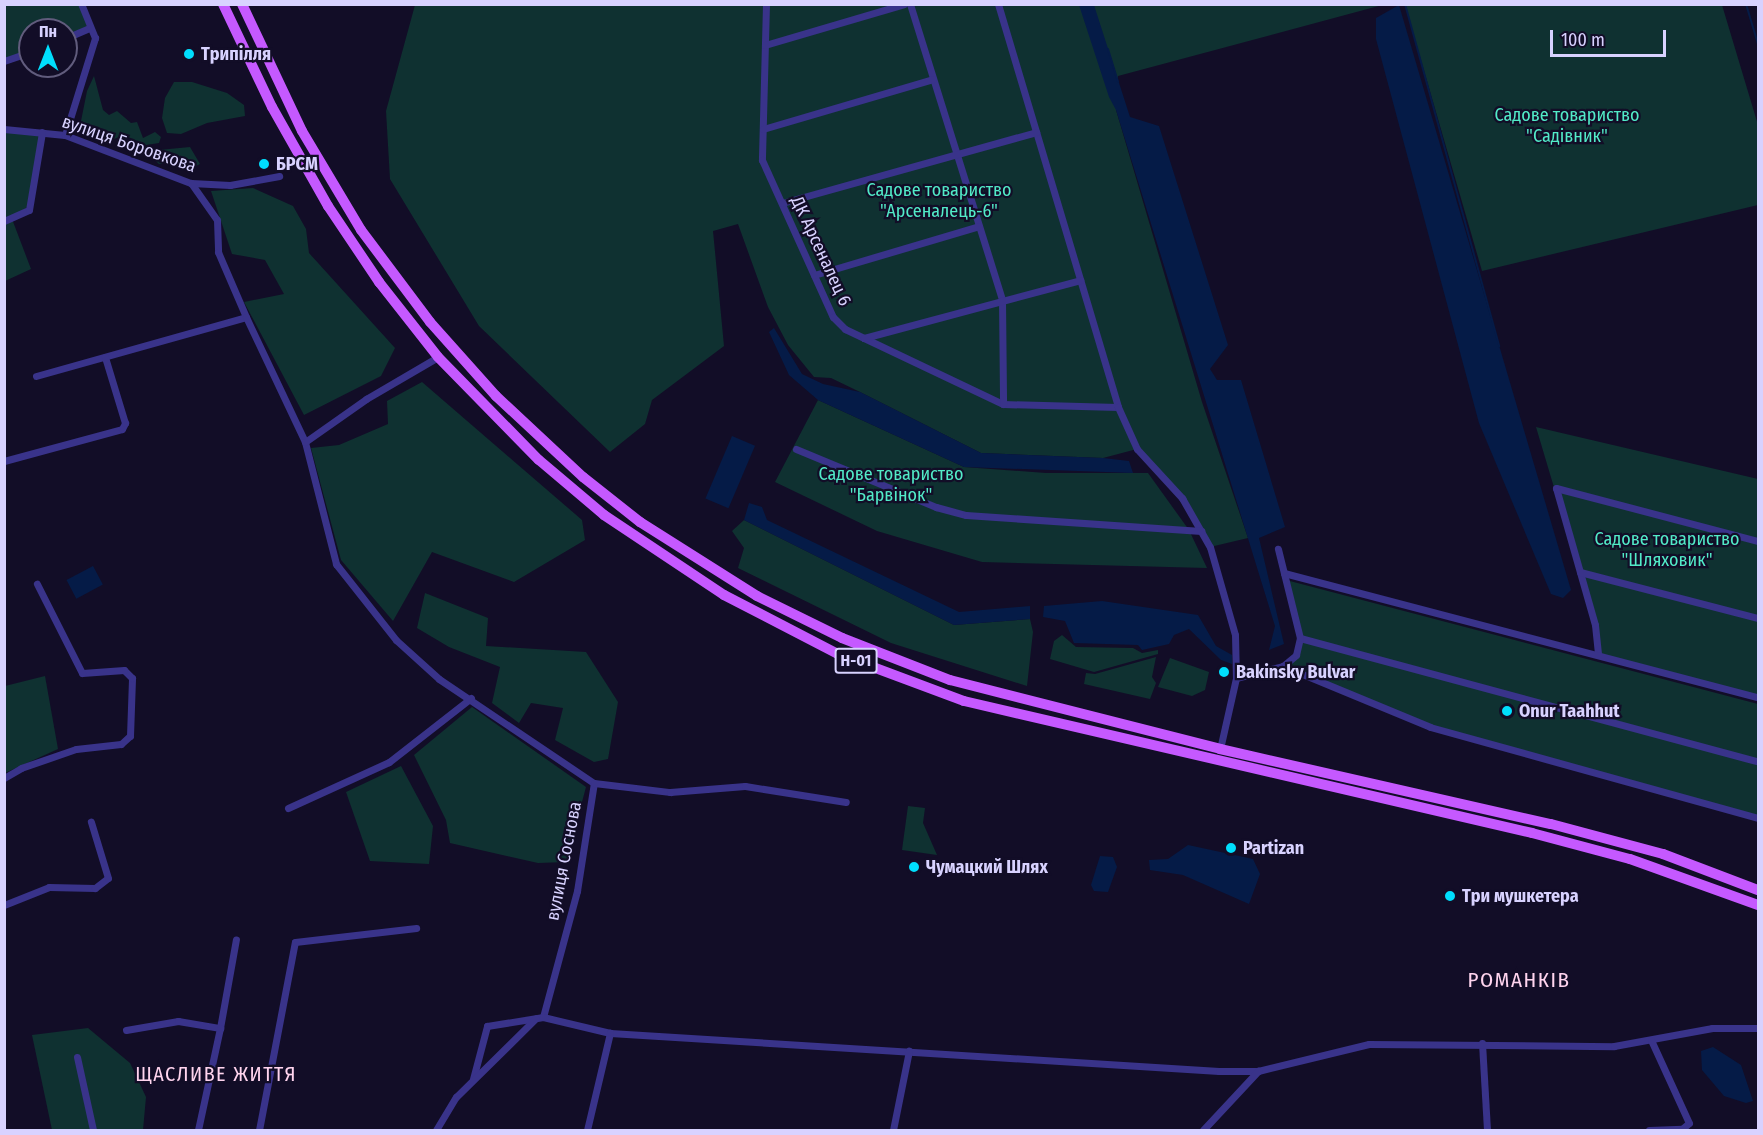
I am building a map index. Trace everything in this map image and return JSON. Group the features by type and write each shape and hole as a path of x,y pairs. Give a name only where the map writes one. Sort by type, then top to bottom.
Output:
{"main road":[{"name":"Н-01","path":"223,4 272,106 328,206 379,282 438,357 539,460 603,515 724,596 838,654 954,697 1016,715 1532,833 1630,859 1758,905"},
{"name":"Н-01","path":"242,4 302,131 361,230 430,322 496,396 583,477 640,522 757,596 879,653 1004,695 1220,749 1562,827 1663,854 1758,890"}],"street":[{"path":"65,135 95,38 81,4"},
{"name":"ДК Арсеналец 6","path":"766,4 762,160 833,317 845,329 1003,404 1118,407"},
{"path":"765,45 904,4"},
{"path":"910,4 1002,300 1003,404"},
{"path":"998,4 1118,407 1137,449 1182,498 1210,547 1235,635 1236,678 1220,749"},
{"path":"78,33 90,28"},
{"path":"763,129 933,79"},
{"name":"вулиця Боровкова","path":"4,129 65,135 190,183 230,185 279,176"},
{"path":"4,222 29,210 42,132"},
{"path":"782,203 956,152 1036,132"},
{"path":"190,183 217,220 218,252 305,442 336,564 396,640 439,679 471,698 594,783"},
{"path":"814,275 979,226"},
{"path":"864,338 1080,280"},
{"path":"36,376 246,317"},
{"path":"4,461 122,429 124,423 105,357"},
{"path":"305,442 366,399 438,357"},
{"path":"796,449 936,507 966,515 1200,531"},
{"path":"1598,653 1580,572 1556,488 1758,541"},
{"path":"1236,678 1283,666 1296,655 1300,638 1278,549"},
{"path":"1580,572 1758,618"},
{"path":"1284,573 1598,653 1758,697"},
{"path":"4,778 21,768 76,749 121,744 130,736 132,678 124,670 82,673 37,584"},
{"path":"1300,638 1758,762"},
{"path":"1283,666 1430,727 1758,818"},
{"path":"288,808 389,762 471,698"},
{"name":"вулиця Соснова","path":"539,1018 577,891 594,783 670,792 745,786 846,802"},
{"path":"4,905 49,887 95,888 108,878 91,822"},
{"path":"259,1131 296,938 416,928"},
{"path":"198,1131 236,939"},
{"path":"436,1131 456,1097 539,1018"},
{"path":"473,1079 487,1026 539,1018 610,1033 1258,1071 1369,1044 1482,1043 1614,1046 1712,1028 1758,1028"},
{"path":"126,1030 178,1021 220,1028"},
{"path":"587,1131 610,1033"},
{"path":"1649,1131 1682,1129 1689,1123 1652,1040"},
{"path":"1482,1043 1487,1131"},
{"path":"893,1131 909,1051"},
{"path":"76,1057 93,1131"},
{"path":"1203,1131 1258,1071"}],"green space":[{"name":"Садове товариство \"Арсеналець-6\"","path":"1386,4 1118,76 1116,110 1202,402 1248,538 1210,547 1182,498 1137,449 1103,458 981,453 831,378 814,377 788,345 768,307 738,224 713,231 724,346 652,400 645,424 610,452 479,326 390,179 386,111 415,5"},
{"path":"5,5 81,5 90,28 78,33 78,18 18,18 18,57 5,63"},
{"name":"Садове товариство \"Садівник\"","path":"1405,5 1722,5 1758,125 1758,205 1482,271"},
{"path":"94,76 103,110 109,115 117,111 131,123 137,122 143,138 155,132 161,137 159,143 146,145 124,135 114,139 99,136 80,126 87,91"},
{"path":"174,82 192,82 227,93 244,105 245,116 207,123 181,134 167,133 162,118 165,98"},
{"path":"4,129 42,132 32,203 12,219 31,269 5,281"},
{"path":"190,147 200,164 194,167 183,160 159,164 152,157 159,150"},
{"path":"253,188 293,206 306,229 309,253 395,348 381,376 304,415 244,302 284,294 265,260 232,254 211,191"},
{"path":"422,382 582,520 585,540 514,582 432,552 393,621 341,560 311,448 339,445 388,424 387,401"},
{"name":"Садове товариство \"Барвінок\"","path":"818,400 964,467 1046,473 1148,473 1189,530 1207,568 982,562 877,531 775,482"},
{"name":"Садове товариство \"Шляховик\"","path":"1536,427 1758,479 1758,697 1598,653 1595,625"},
{"path":"744,520 954,625 1030,619 1033,632 1027,686 891,643 738,568 744,548 732,531"},
{"path":"1286,580 1758,704 1758,818 1430,727 1290,669 1300,638"},
{"path":"425,593 488,618 486,646 586,652 618,702 608,759 594,762 555,740 563,708 531,703 519,723 492,703 500,667 449,647 417,628"},
{"path":"1062,635 1076,647 1133,648 1142,653 1158,650 1158,654 1094,672 1050,659 1054,641"},
{"path":"1156,657 1152,677 1156,683 1150,699 1084,684 1086,673 1095,674"},
{"path":"1170,658 1209,672 1205,690 1192,696 1158,687"},
{"path":"45,676 58,749 5,773 5,686"},
{"path":"472,707 586,787 566,862 538,863 450,843 446,820 414,755"},
{"path":"401,766 433,826 429,864 370,861 346,792"},
{"path":"908,806 925,808 923,823 937,855 902,850"},
{"path":"88,1028 130,1063 146,1097 143,1130 52,1130 32,1035"}],"water":[{"path":"1079,5 1094,5 1130,117 1159,126 1228,345 1210,369 1217,380 1241,380 1285,527 1259,538 1284,644 1269,650 1275,626 1116,110 1109,97"},
{"path":"1399,5 1571,590 1563,598 1551,594 1479,423 1376,39 1376,18"},
{"path":"774,328 802,374 823,384 860,392 981,453 1129,461 1133,473 964,467 818,400 789,375 769,332"},
{"path":"732,436 755,446 728,508 705,499"},
{"path":"749,503 762,507 767,520 959,612 1030,606 1030,619 954,625 744,520"},
{"path":"93,566 103,585 76,599 67,580"},
{"path":"1102,601 1198,615 1216,646 1232,655 1232,664 1221,660 1189,629 1174,635 1169,644 1142,650 1138,645 1074,643 1065,621 1043,617 1044,606"},
{"path":"1188,845 1253,859 1260,874 1249,904 1183,875 1150,870 1149,860 1168,859"},
{"path":"1100,856 1113,857 1117,867 1108,892 1094,891 1091,885"},
{"path":"1713,1047 1741,1065 1753,1101 1746,1103 1724,1096 1702,1070 1701,1051"}],"waterway":[{"path":"1405,4 1499,346"},
{"path":"1746,4 1758,44"},
{"path":"1108,49 1118,81"}],"place":[{"name":"Трипілля","path":"189,54"},
{"name":"БРСМ","path":"264,164"},
{"name":"Bakinsky Bulvar","path":"1224,672"},
{"name":"Onur Taahhut","path":"1507,711"},
{"name":"Partizan","path":"1231,848"},
{"name":"Чумацкий Шлях","path":"914,867"},
{"name":"Три мушкетера","path":"1450,896"}],"district":[{"name":"РОМАНКІВ","path":"1519,980"},
{"name":"ЩАСЛИВЕ ЖИТТЯ","path":"216,1074"}]}
